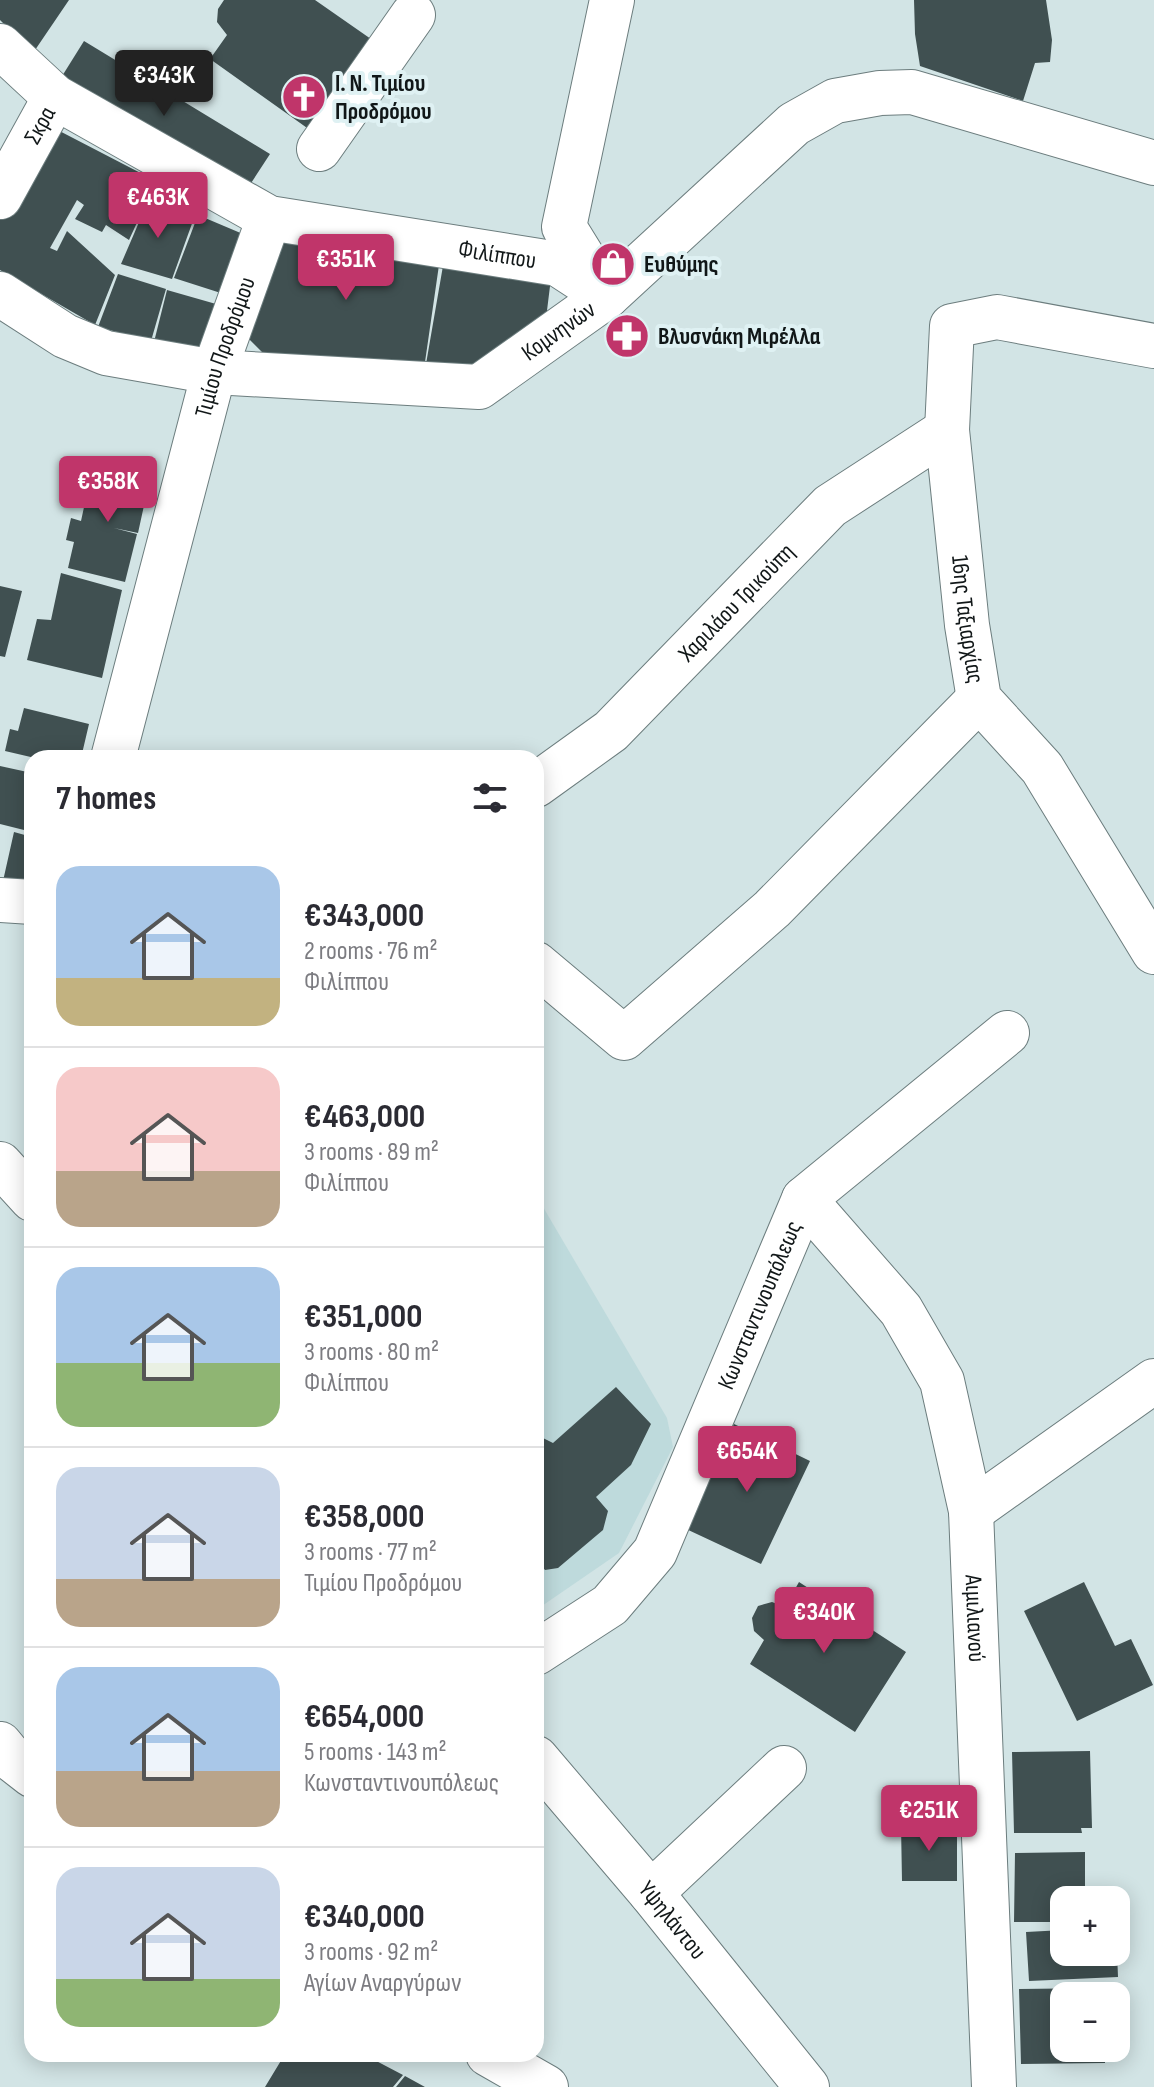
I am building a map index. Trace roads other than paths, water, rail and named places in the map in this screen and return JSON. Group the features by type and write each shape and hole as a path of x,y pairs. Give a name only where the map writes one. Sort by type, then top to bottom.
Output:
{"street":[{"path":"607,296 561,246 612,0"},
{"path":"319,149 413,15"},
{"name":"Φιλίππου","path":"0,46 55,97 269,218 561,246"},
{"name":"Κομνηνών","path":"0,294 65,336 106,353 214,372 479,387 607,296 794,124 835,101 880,93 912,92 1154,163"},
{"name":"Σκρα","path":"0,197 55,97"},
{"name":"Τιμίου Προδρόμου","path":"115,750 214,372 269,218"},
{"name":"16ης Ταξιαρχίας","path":"1154,346 997,317 952,326 947,430 967,625 979,699 1042,768 1154,952"},
{"name":"Χαριλάου Τρικούπη","path":"544,779 611,731 830,506 947,430"},
{"path":"544,971 624,1038 772,909 979,699"},
{"path":"0,900 24,902"},
{"name":"Κωνσταντινουπόλεως","path":"544,1648 610,1605 655,1552 804,1199 1007,1033"},
{"path":"0,1164 24,1190"},
{"name":"Αιμιλιανού","path":"804,1199 901,1310 942,1381 971,1511 994,2087"},
{"path":"971,1511 1154,1381"},
{"path":"0,1744 24,1769"},
{"name":"Υψηλάντου","path":"544,1767 651,1893 807,2087"},
{"path":"651,1893 784,1768"},
{"path":"502,2062 546,2087"}],"place":[{"name":"Ι. Ν. Τιμίου Προδρόμου","path":"304,97"},
{"name":"Ευθύμης","path":"613,264"},
{"name":"Βλυσνάκη Μιρέλλα","path":"627,336"}]}
